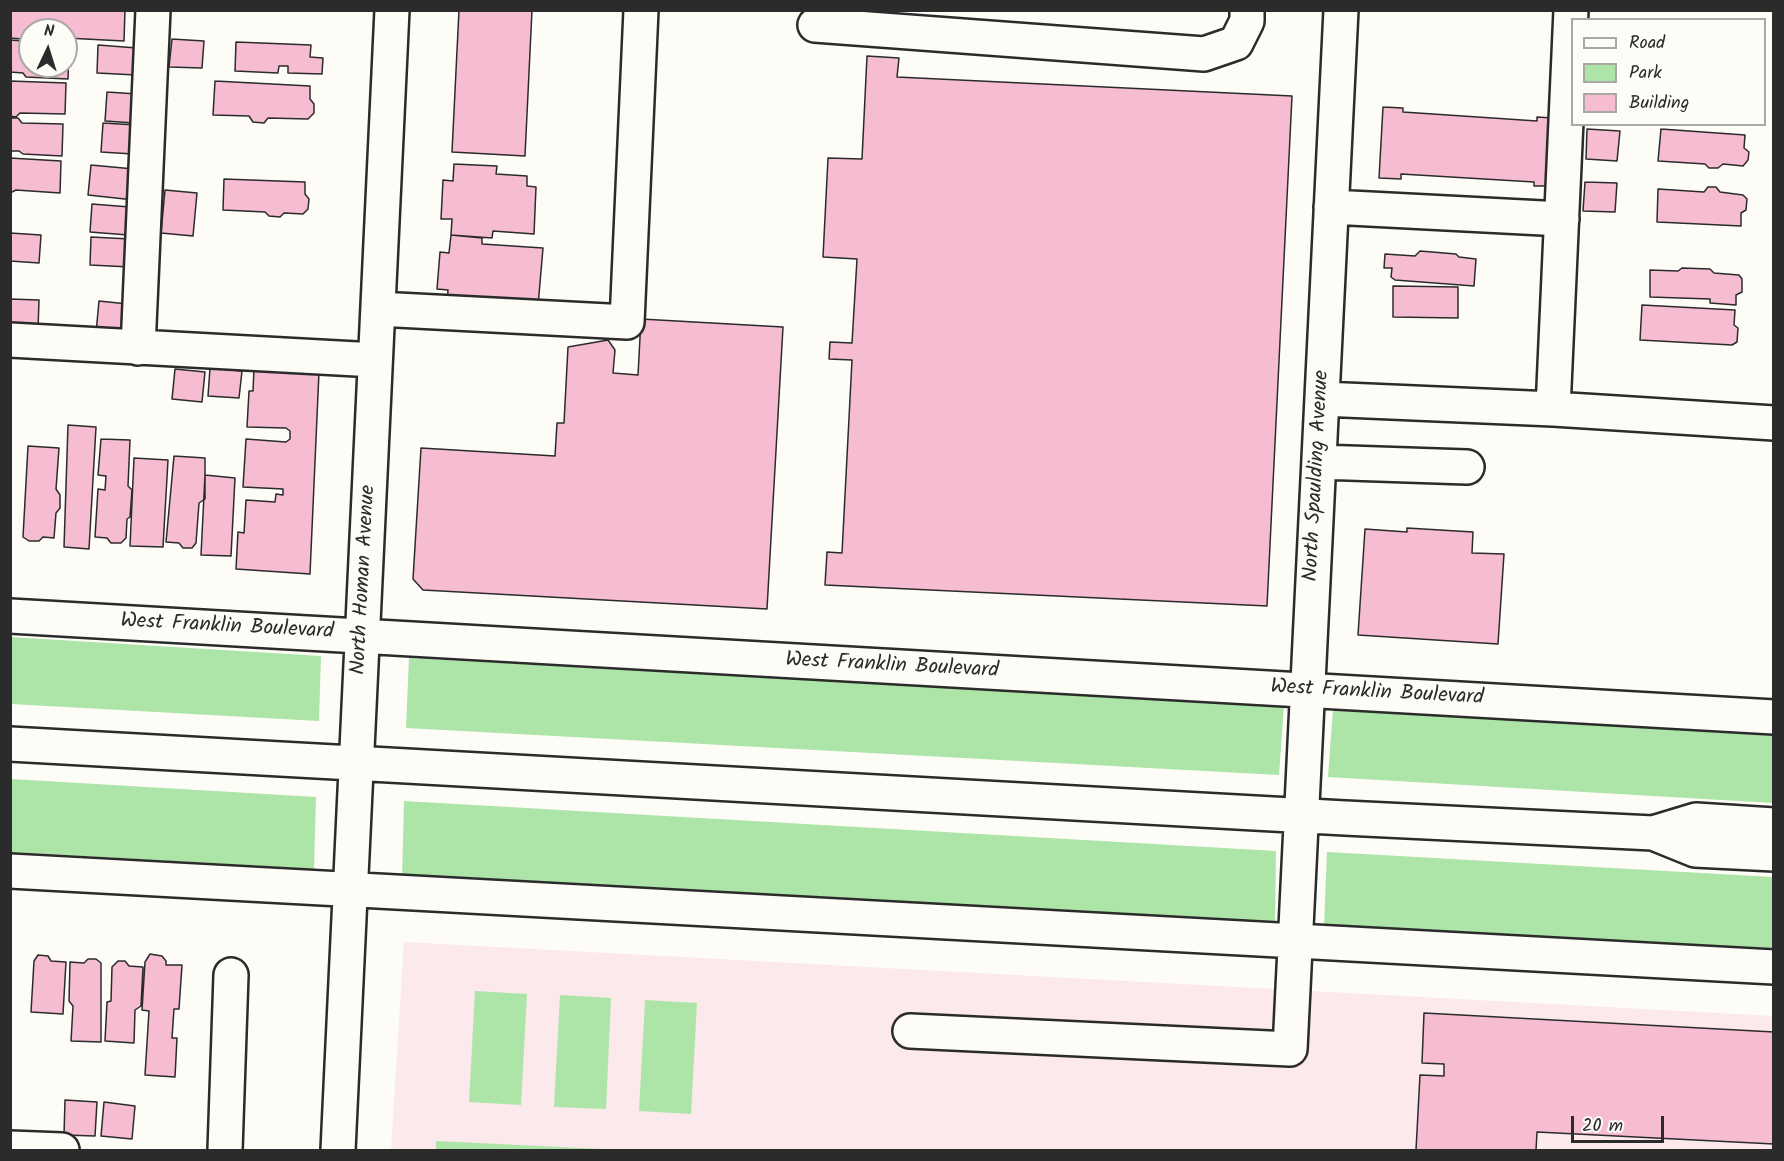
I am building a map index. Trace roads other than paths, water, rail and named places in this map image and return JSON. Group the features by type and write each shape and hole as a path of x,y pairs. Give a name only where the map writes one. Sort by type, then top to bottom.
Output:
{"street":[{"path":"138,348 153,10"},
{"name":"North Homan Avenue","path":"339,1150 392,10"},
{"path":"378,309 627,322 641,10"},
{"path":"815,25 1204,54 1236,43 1247,21 1247,10"},
{"name":"North Spaulding Avenue","path":"910,1031 1290,1049 1341,10"},
{"path":"1552,409 1571,10"},
{"path":"1331,207 1562,219"},
{"path":"10,340 375,360"},
{"path":"1322,399 1552,409 1773,423"},
{"path":"1319,462 1467,467"},
{"name":"West Franklin Boulevard","path":"10,616 1773,717"},
{"path":"10,744 1653,833 1695,850 1773,854"},
{"path":"1653,833 1696,820 1773,825"},
{"path":"10,871 1773,967"},
{"path":"225,1150 231,975"},
{"path":"10,1148 62,1150"}]}
